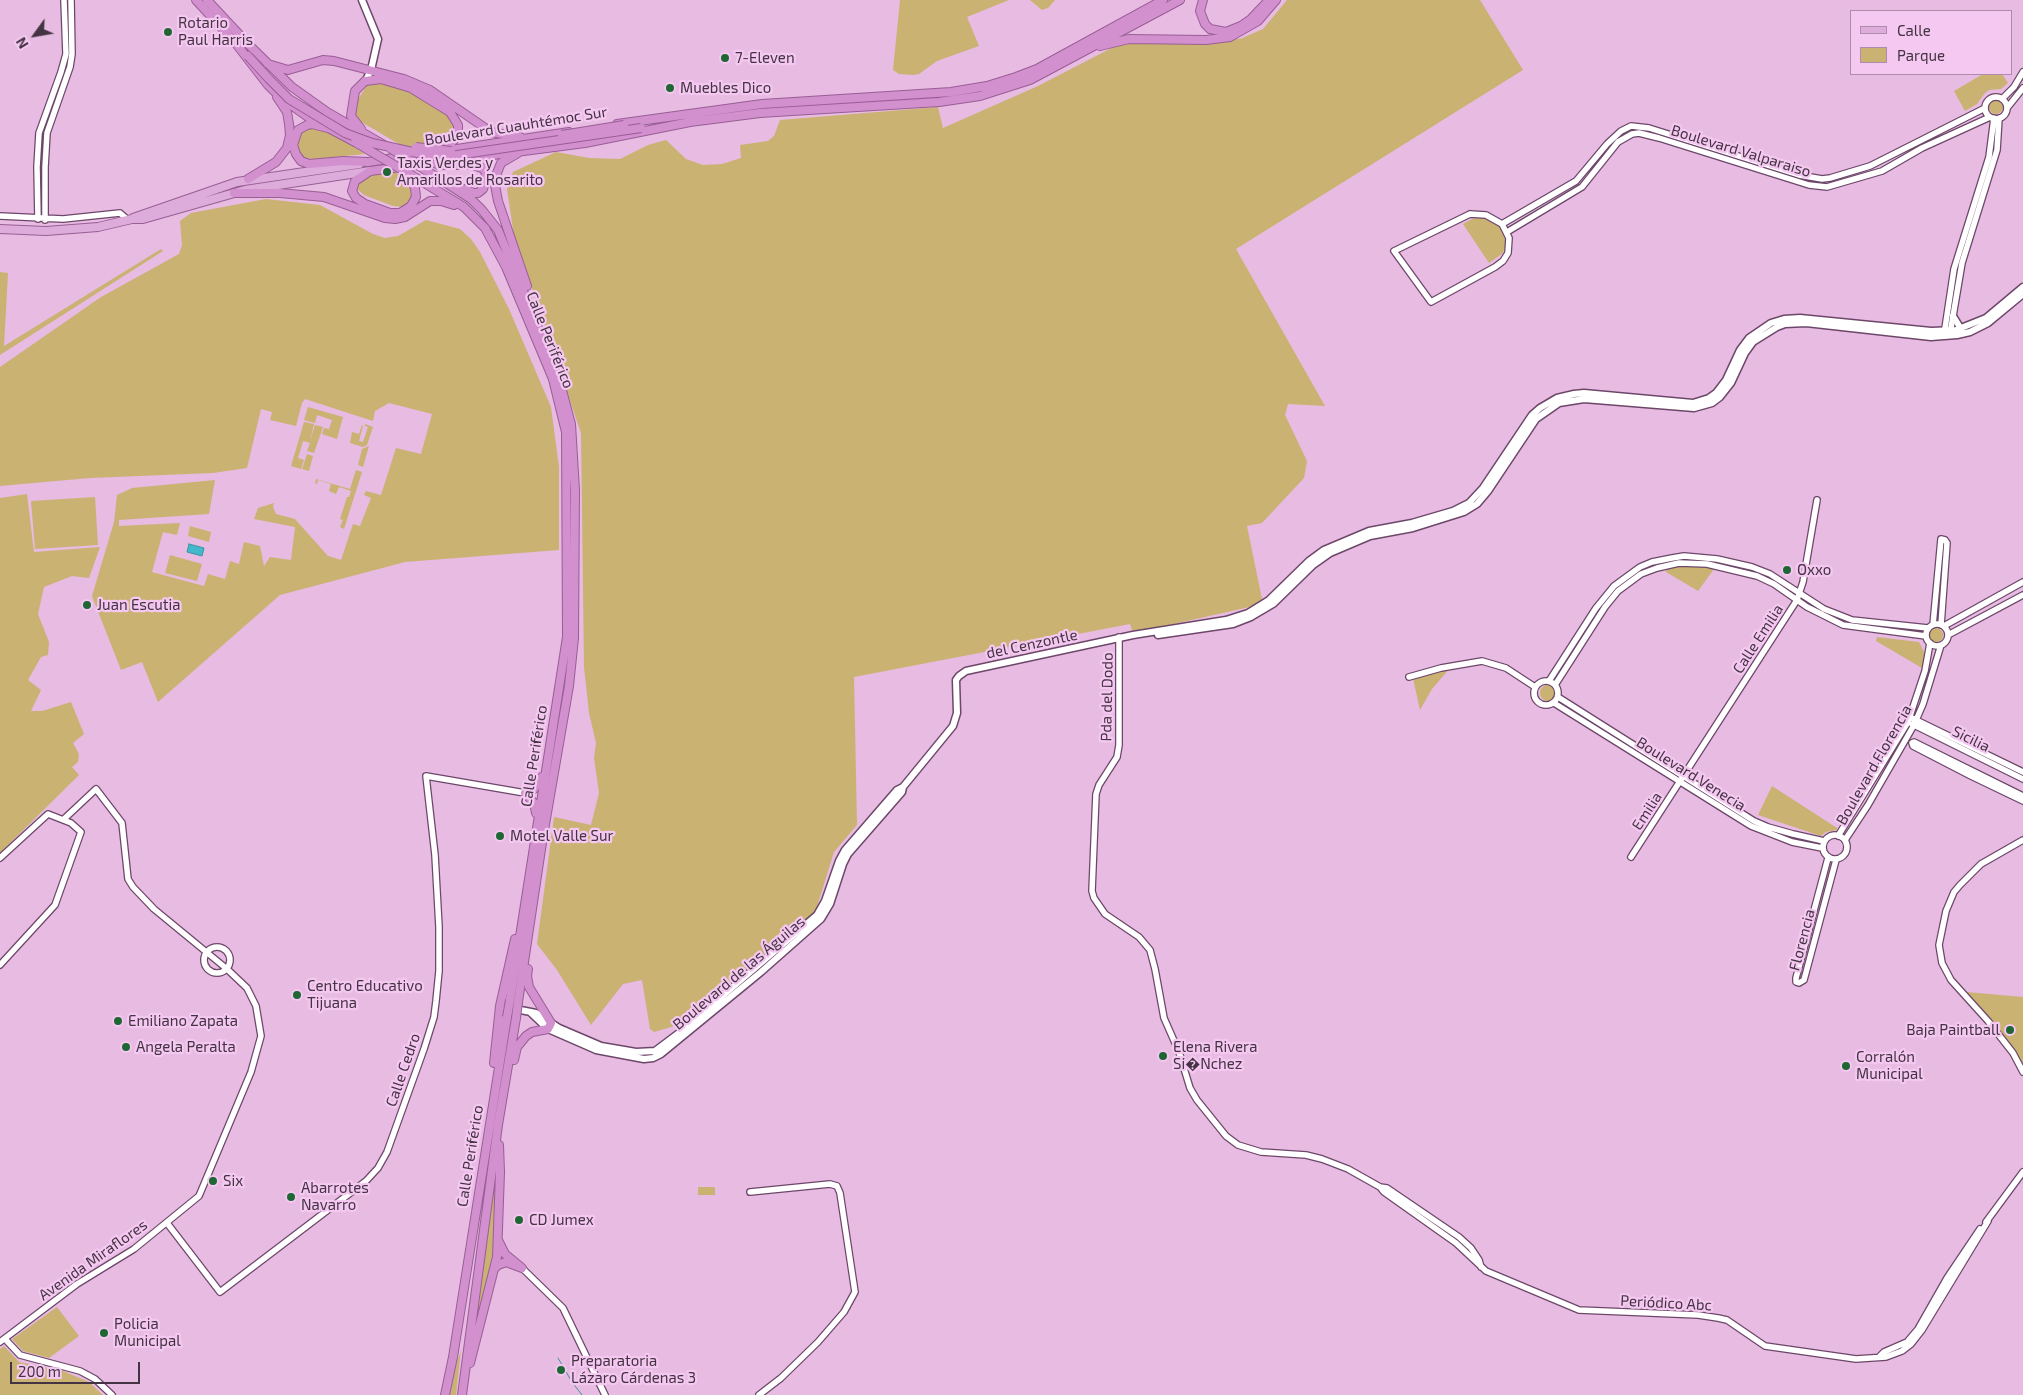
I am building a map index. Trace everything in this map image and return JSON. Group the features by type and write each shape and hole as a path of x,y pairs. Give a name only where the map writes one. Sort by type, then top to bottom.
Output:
{"highway":[{"path":"196,0 292,88 374,139"},
{"path":"207,0 269,79 289,99 345,133 372,143 432,156 457,155 640,126 653,129"},
{"name":"Boulevard Cuauhtémoc Sur","path":"368,162 762,104 962,90 987,86 1021,75 1163,0"},
{"path":"1093,47 1180,0"},
{"path":"1203,0 1200,12 1205,24 1210,29 1226,32 1251,20 1269,0"},
{"path":"1093,47 1129,39 1206,40 1230,37 1258,22 1276,0"},
{"path":"236,38 286,112 290,124 288,142 284,153 276,162 248,179"},
{"name":"Boulevard Cuauhtémoc Sur","path":"370,171 585,143 653,129 760,113 959,100 991,93 1030,80 1093,47"},
{"path":"268,64 288,70 327,60 371,70 417,84 491,132 526,138"},
{"path":"374,139 357,125 351,116 355,91 365,82 378,79 405,86 425,95 450,112 456,121 458,132 455,140 421,154"},
{"name":"Calle Periférico","path":"268,85 294,108 448,196 470,212 485,228 506,267 553,379 566,432 568,620 565,653 544,772 510,1000 492,1098 453,1357 445,1395"},
{"path":"640,126 648,120"},
{"path":"328,128 312,124 298,130 293,145 301,161 309,164 343,161 368,162"},
{"name":"Calle Periférico","path":"374,139 451,185 482,210 498,230 559,379 571,424 575,483 575,620 569,686 527,943 506,1088 498,1126 462,1392"},
{"path":"524,150 501,163 495,185 498,201 529,293 533,312"},
{"path":"428,162 446,166 480,166 486,173 486,186 478,193 451,185"},
{"path":"370,171 353,184 354,195 365,204 394,214 404,211 414,202 415,188 407,173"},
{"path":"234,193 268,192 319,196 395,220 405,217 430,201 447,202 470,212"},
{"path":"537,825 534,803 525,793 537,786 544,772"},
{"path":"492,1098 500,1006 516,932 523,918"},
{"path":"506,1088 518,1047 522,1041 532,1032 550,1026 529,987 527,976 530,950 527,943"},
{"path":"462,1392 497,1257 500,1172 498,1126"},
{"path":"497,1238 505,1254 522,1268"},
{"path":"494,1269 506,1262 522,1268"}],"main road":[{"path":"362,0 378,35 378,43 371,70 365,82"},
{"path":"371,70 378,79"},
{"name":"Boulevard Cuauhtémoc Sur","path":"130,219 203,192 248,179 368,162"},
{"name":"Boulevard Cuauhtémoc Sur","path":"0,229 28,232 75,230 130,219 143,219 234,193 266,186 370,171"},
{"path":"1947,334 1986,318 2023,287"},
{"path":"1947,334 1970,332 1988,323 2023,294"},
{"path":"1952,316 1961,329"},
{"name":"del Cenzontle","path":"958,676 966,671 1117,640 1226,623 1264,604 1309,561 1330,548 1374,530 1412,523 1453,511 1475,502 1488,492 1532,415 1556,398 1584,394 1682,403 1702,401 1709,398 1721,386 1740,350 1749,338 1760,329 1784,319 1800,318 1931,337 1947,334"},
{"name":"Boulevard de las Águilas","path":"500,1006 542,1016 550,1026 601,1046 646,1053 658,1049 817,915 825,901 844,850 897,790 903,787 954,726 957,713 956,684 958,676"}],"street":[{"path":"38,219 37,167 39,133 66,54 64,0"},
{"path":"45,220 44,167 47,133 70,67 72,54 71,0"},
{"path":"2002,99 2014,87 2023,72"},
{"path":"1995,118 2005,114 2007,108 2023,88"},
{"path":"1947,334 1962,263 1995,158 1999,132 1995,118 1985,108 1986,103 1992,98 2002,99"},
{"path":"2002,99 2007,108"},
{"name":"Boulevard Valparaiso","path":"1502,224 1576,181 1606,144 1631,126 1649,128 1799,175 1830,178 1870,166 1985,108"},
{"path":"1947,334 1954,270 1989,157 1995,118"},
{"name":"Boulevard Valparaiso","path":"1507,232 1582,187 1618,142 1632,134 1639,133 1659,138 1808,185 1827,187 1882,171 1922,148 1995,118"},
{"path":"0,216 45,220 84,218 120,213 130,219"},
{"path":"1470,214 1486,215 1502,224 1507,232 1509,249 1503,261 1431,302 1394,251 1470,214"},
{"name":"Calle Emilia","path":"1682,780 1797,600 1800,593 1817,500"},
{"path":"1948,635 1942,626 1947,543 1946,540 1941,539 1930,626 1926,636 1930,644 1941,645 1948,635 2023,595"},
{"path":"1549,681 1558,690 1558,697 1554,703 1544,705 1537,701 1534,694 1535,687 1539,683 1549,681 1604,597 1622,579 1652,562 1684,556 1736,562 1770,574 1833,613 1852,620 1930,626 1942,626 2023,582"},
{"path":"1555,686 1605,607 1618,591 1641,574 1657,568 1686,563 1732,569 1757,576 1774,584 1822,616 1848,626 1926,636"},
{"path":"1943,609 1948,616 1958,617"},
{"name":"Pda del Dodo","path":"1117,640 1120,730 1117,757 1099,785 1096,794 1092,890 1097,903 1106,914 1139,937 1150,950 1156,969 1164,1018 1179,1052 1190,1088 1197,1100 1226,1136 1238,1145 1261,1152 1306,1155 1322,1159 1348,1169 1380,1187 1387,1188 1471,1248 1481,1267"},
{"name":"Boulevard Florencia","path":"1845,840 1868,805 1912,721 1930,644"},
{"name":"Boulevard Florencia","path":"1838,836 1922,704 1941,645"},
{"path":"1409,677 1441,668 1482,661 1506,668 1535,687"},
{"name":"Boulevard Venecia","path":"1558,697 1751,826 1792,842 1822,848"},
{"name":"Boulevard Venecia","path":"1554,703 1742,814 1768,827 1824,841"},
{"name":"Sicilia","path":"1912,721 2023,772"},
{"name":"Sicilia","path":"1912,721 2023,779"},
{"path":"2023,796 1914,742 1912,743 1913,746 1970,776 2023,800"},
{"name":"Calle Cedro","path":"168,1223 220,1292 371,1176 387,1152 424,1049 436,1001 439,971 439,927 435,855 426,776 525,793"},
{"name":"Emilia","path":"1631,857 1682,780"},
{"path":"64,819 96,789 122,823 128,879 133,888 154,909 227,969"},
{"path":"0,858 45,816 52,814 64,819 77,827 81,832 55,906 0,965"},
{"path":"1831,836 1838,836 1845,840 1846,852 1836,860 1828,858 1822,848 1824,841 1831,836"},
{"path":"2023,840 1981,864 1954,892 1946,911 1939,945 1942,963 1951,980 1988,1021 2013,1053 2023,1072"},
{"name":"Florencia","path":"1828,858 1796,978 1796,982 1799,983 1804,980 1836,860"},
{"path":"216,947 226,950 230,959 227,969 219,974 209,971 204,962 207,952 216,947"},
{"name":"Avenida Miraflores","path":"3,1340 70,1290 134,1248 168,1223 199,1196 251,1072 261,1036 258,1014 252,996 247,988 227,969"},
{"name":"Periódico Abc","path":"1481,1267 1486,1272 1579,1310 1708,1316 1727,1320 1765,1346 1850,1358 1886,1357 1902,1351 1917,1338 1988,1221 2023,1172"},
{"path":"750,1192 830,1184 837,1186 840,1193 855,1292 844,1312 818,1342 781,1378 758,1395"},
{"path":"522,1268 563,1308 605,1395"},
{"path":"3,1340 20,1355 29,1359 80,1371 95,1379 112,1395"}],"green space":[{"path":"900,0 1009,0 967,17 979,46 937,61 919,74 913,75 899,74 893,70"},
{"path":"1030,0 1055,0 1048,8 1042,10"},
{"path":"1287,0 1480,0 1523,70 1236,249 1325,406 1288,404 1285,415 1307,461 1304,478 1262,523 1247,526 1263,604 1133,633 1130,624 854,677 857,825 834,852 815,913 678,1025 654,1032 650,1029 642,980 623,984 591,1025 557,970 537,944 554,817 591,825 599,793 594,758 596,743 589,713 584,667 581,433 514,236 507,189 513,172 556,152 589,158 620,159 648,145 666,140 686,159 703,165 722,164 741,158 740,145 768,141 774,136 780,120 938,107 943,128 1038,86 1129,39 1240,39 1263,29"},
{"path":"1981,75 2003,75 2008,83 2001,89 1989,90 1977,104 1965,111 1954,91"},
{"path":"376,81 404,87 449,114 455,126 453,137 445,142 404,147 358,120 355,114 358,99 368,84"},
{"path":"1996,100 2001,102 2003,107 2001,112 1996,114 1991,112 1989,107 1991,102"},
{"path":"309,127 327,130 365,154 314,159 305,158 299,154 296,147 300,131"},
{"path":"393,171 405,178 412,189 412,196 409,202 403,207 393,206 364,195 357,189 357,183 364,177"},
{"path":"266,199 320,205 373,234 385,238 398,236 426,220 460,229 471,239 480,252 509,309 551,407 559,467 559,550 405,562 280,595 158,702 142,662 121,670 92,596 114,522 117,495 132,488 215,480 209,514 119,520 119,526 180,523 177,535 163,532 152,572 204,586 208,574 225,579 230,561 239,564 244,542 260,546 264,566 270,557 291,560 295,527 254,519 258,508 274,503 273,507 276,514 295,519 328,556 341,560 353,524 360,526 371,498 364,495 366,491 381,495 396,448 421,454 432,414 389,403 375,411 373,421 305,399 302,403 296,426 270,420 272,412 261,409 247,468 213,473 90,478 0,486 0,367 101,297 179,254 182,245 180,221 191,213"},
{"path":"1476,217 1484,218 1499,226 1505,239 1503,253 1489,263 1463,224"},
{"path":"161,249 163,251 0,355 0,272 8,273 4,346"},
{"path":"308,407 343,417 337,439 322,434 324,428 329,429 332,420 317,415 315,423 304,420"},
{"path":"304,422 314,424 310,441 315,425 323,427 314,453 307,451 310,443 303,441 298,458 304,460 301,469 291,466"},
{"path":"365,424 373,427 367,445 363,447 350,443 352,432 359,434 362,425 359,441 363,442 368,427"},
{"path":"369,446 363,467 358,465 362,449"},
{"path":"307,454 313,456 309,471 302,469"},
{"path":"356,470 362,472 344,529 340,527 343,520 340,519 347,497 349,497 351,491 339,487 336,494 329,491 331,484 318,480 317,484 315,483 316,479 350,489"},
{"path":"27,494 34,552 100,547 89,578 72,576 44,587 38,614 49,642 48,655 41,657 28,680 41,690 31,711 42,711 71,702 84,734 73,743 79,754 78,762 72,767 79,775 0,853 0,498"},
{"path":"95,497 98,545 35,549 31,501"},
{"path":"190,526 211,532 209,542 188,536"},
{"path":"170,555 202,564 197,581 165,573"},
{"path":"1684,564 1714,569 1698,591 1666,572 1667,567"},
{"path":"1933,628 1939,628 1943,635 1939,642 1933,642 1929,638 1929,632"},
{"path":"1877,637 1919,642 1925,654 1922,668 1876,641"},
{"path":"1450,668 1432,689 1420,710 1413,678"},
{"path":"1545,685 1551,685 1556,690 1554,699 1545,701 1540,696 1540,690"},
{"path":"1772,786 1837,828 1837,830 1826,832 1821,836 1758,815"},
{"name":"Baja Paintball","path":"1967,992 2023,997 2023,1066 2012,1048"},
{"path":"497,1153 495,1227 491,1265 469,1353"},
{"path":"698,1187 715,1187 715,1195 698,1195"},
{"path":"57,1307 79,1336 49,1358 23,1351 12,1339"},
{"path":"4,1346 19,1362 63,1371 89,1382 103,1395 0,1395 0,1349"},
{"path":"461,1350 456,1395 449,1395 457,1362"}],"water":[{"path":"189,544 204,548 202,556 187,552"}],"waterway":[{"path":"558,1358 582,1395"}],"place":[{"name":"Rotario Paul Harris","path":"168,32"},
{"name":"7-Eleven","path":"725,58"},
{"name":"Muebles Dico","path":"670,88"},
{"name":"Taxis Verdes y Amarillos de Rosarito","path":"387,172"},
{"name":"Oxxo","path":"1787,570"},
{"name":"Juan Escutia","path":"87,605"},
{"name":"Motel Valle Sur","path":"500,836"},
{"name":"Centro Educativo Tijuana","path":"297,995"},
{"name":"Emiliano Zapata","path":"118,1021"},
{"name":"Baja Paintball","path":"2010,1030"},
{"name":"Angela Peralta","path":"126,1047"},
{"name":"Elena Rivera Si�Nchez","path":"1163,1056"},
{"name":"Corralón Municipal","path":"1846,1066"},
{"name":"Six","path":"213,1181"},
{"name":"Abarrotes Navarro","path":"291,1197"},
{"name":"CD Jumex","path":"519,1220"},
{"name":"Policia Municipal","path":"104,1333"},
{"name":"Preparatoria Lázaro Cárdenas 3","path":"561,1370"}]}
